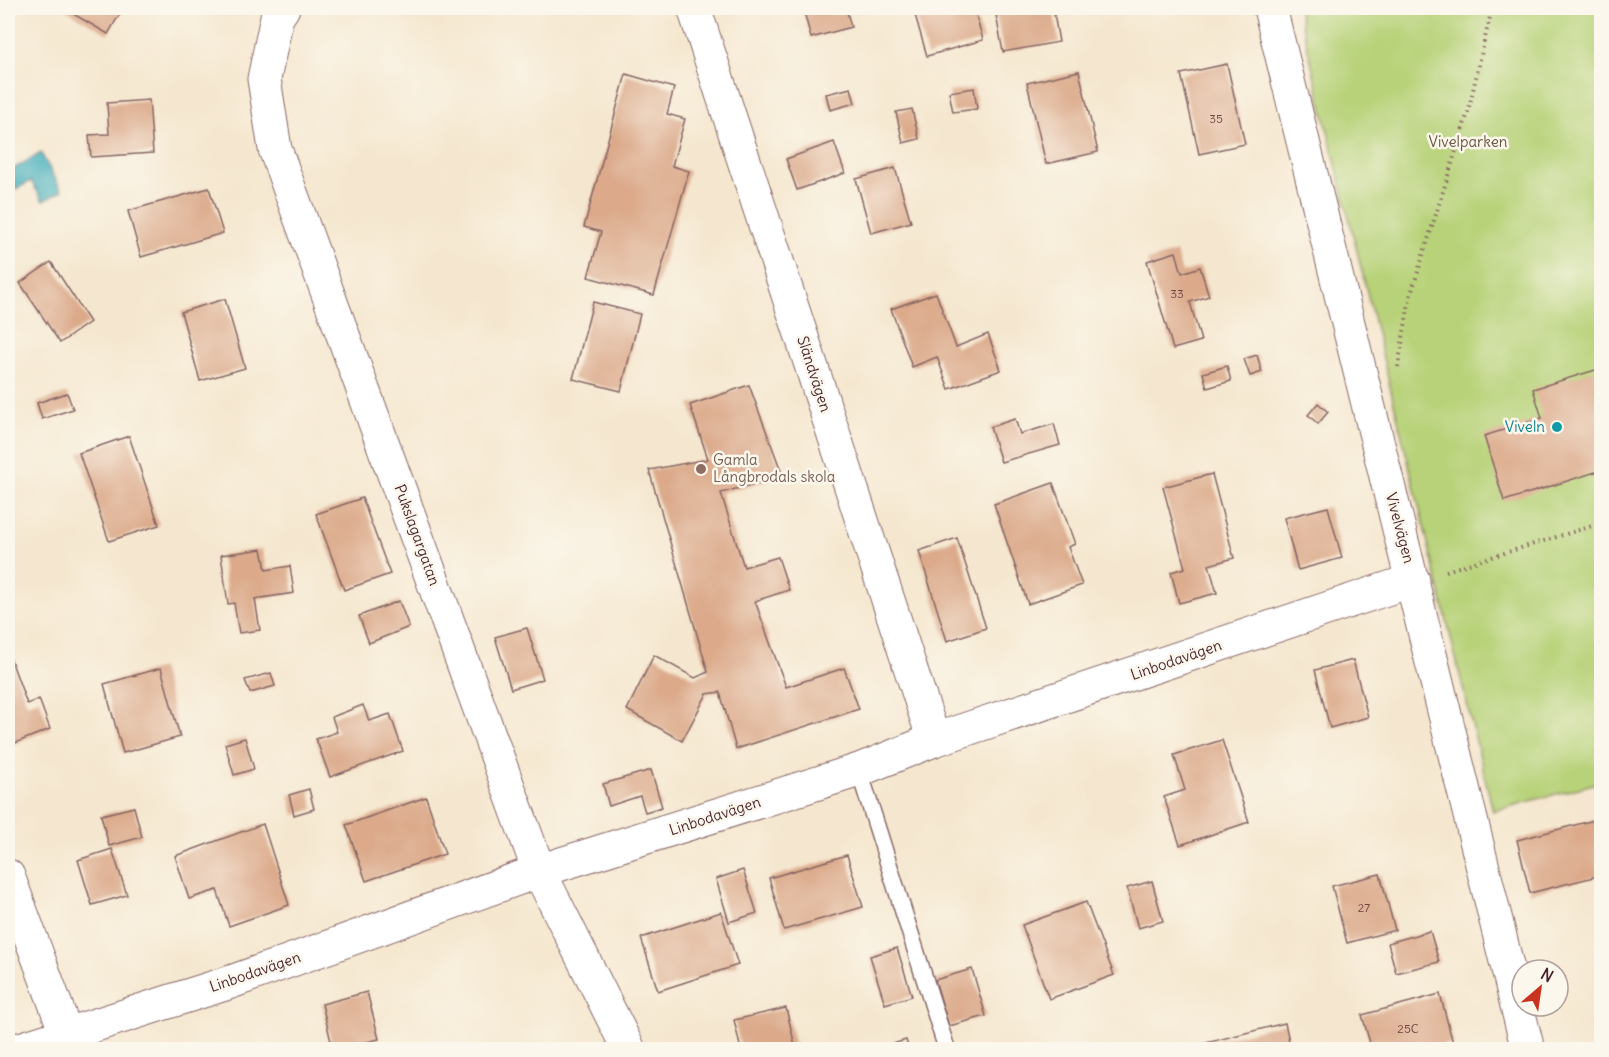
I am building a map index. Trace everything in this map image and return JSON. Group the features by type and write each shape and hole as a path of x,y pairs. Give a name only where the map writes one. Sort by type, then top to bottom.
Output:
{"street":[{"name":"Pukslagargatan","path":"283,8 277,17 264,79 275,149 539,871 629,1050"},
{"name":"Sländvägen","path":"694,8 934,740"},
{"name":"Vivelvägen","path":"1270,8 1528,1050"},
{"name":"Linbodavägen","path":"17,1050 231,982 539,871 859,770 934,740 1413,580"},
{"path":"8,876 66,1033"}],"lane":[{"path":"859,770 947,1050"}],"path":[{"path":"1369,407 1394,398 1410,297 1468,112 1492,8"},
{"path":"1413,580 1602,523"}],"green space":[{"name":"Vivelparken","path":"1298,8 1601,8 1601,782 1493,811"}],"water":[{"path":"41,153 62,191 43,201 31,181 10,192 8,172"}],"building":[{"path":"63,8 123,8 108,34"},
{"path":"803,8 846,8 851,27 811,38"},
{"path":"913,8 974,8 983,40 927,56"},
{"path":"1053,8 1059,42 1003,52 996,15"},
{"path":"1227,64 1245,144 1199,154 1181,74"},
{"path":"1079,71 1098,152 1046,164 1027,83"},
{"path":"626,74 674,88 667,114 685,119 672,166 689,171 654,295 588,277 601,232 584,227"},
{"path":"851,88 855,103 830,110 826,94"},
{"path":"974,88 977,109 953,112 949,92"},
{"path":"149,100 153,153 91,157 89,135 109,134 107,103"},
{"path":"912,109 919,139 903,143 896,112"},
{"path":"834,142 845,173 797,190 786,159"},
{"path":"895,168 911,222 871,233 856,179"},
{"path":"209,188 223,233 141,257 128,211"},
{"path":"1176,252 1182,273 1200,267 1209,296 1190,302 1201,341 1173,349 1147,261"},
{"path":"51,262 90,322 60,343 20,283"},
{"path":"936,293 956,347 988,334 1001,370 949,389 937,357 912,367 891,309"},
{"path":"225,299 245,368 200,381 181,312"},
{"path":"593,302 640,314 621,391 573,379"},
{"path":"1257,355 1262,372 1250,376 1244,359"},
{"path":"1227,366 1231,381 1207,388 1203,373"},
{"name":"Viveln","path":"1602,368 1602,470 1504,501 1484,436 1542,418 1533,389"},
{"path":"749,385 783,476 721,493 744,567 778,557 789,590 755,601 786,687 844,668 859,709 736,749 720,692 707,694 682,741 627,710 654,655 695,678 708,672 649,470 708,459 690,405"},
{"path":"67,393 73,409 42,419 37,403"},
{"path":"1318,403 1328,412 1318,424 1308,415"},
{"path":"1015,419 1020,434 1054,424 1060,445 1001,462 990,427"},
{"path":"129,436 159,525 109,541 79,453"},
{"path":"1212,474 1234,558 1209,565 1217,593 1179,603 1171,572 1185,568 1163,487"},
{"path":"1053,483 1075,544 1068,547 1082,585 1028,604 994,504"},
{"path":"362,498 390,574 344,590 316,514"},
{"path":"1328,507 1342,558 1298,570 1284,518"},
{"path":"957,538 986,628 947,641 919,551"},
{"path":"262,549 266,570 290,566 294,593 255,599 260,630 239,633 234,603 228,604 221,555"},
{"path":"399,601 409,627 369,643 359,616"},
{"path":"527,628 543,679 511,689 495,637"},
{"path":"10,657 27,704 39,699 50,729 8,746"},
{"path":"1353,660 1368,717 1330,728 1315,670"},
{"path":"161,668 180,737 123,753 104,684"},
{"path":"271,673 275,686 250,693 245,680"},
{"path":"363,705 369,721 390,714 403,751 330,777 316,739 337,732 332,717"},
{"path":"245,738 254,769 234,775 225,744"},
{"path":"1222,740 1249,822 1180,845 1164,797 1185,790 1174,755"},
{"path":"651,770 662,807 645,812 640,796 609,806 603,784"},
{"path":"309,789 314,809 294,815 289,795"},
{"path":"426,797 445,854 366,881 346,825"},
{"path":"134,807 142,837 109,846 101,815"},
{"path":"1602,818 1602,875 1530,893 1517,840"},
{"path":"263,824 289,905 229,926 217,890 189,899 175,856"},
{"path":"112,849 127,895 92,905 78,860"},
{"path":"847,855 863,907 784,930 769,878"},
{"path":"743,870 757,913 729,922 716,879"},
{"path":"1380,874 1395,930 1347,943 1332,886"},
{"path":"1152,881 1163,921 1138,928 1127,888"},
{"path":"1086,902 1114,975 1049,999 1022,925"},
{"path":"721,912 738,965 658,991 641,938"},
{"path":"1430,931 1439,962 1396,973 1388,943"},
{"path":"897,948 912,996 885,1004 870,956"},
{"path":"972,969 986,1016 949,1026 935,980"},
{"path":"367,992 379,1039 333,1050 322,1004"},
{"path":"1440,994 1453,1043 1428,1050 1372,1050 1362,1015"},
{"path":"786,1008 796,1050 741,1050 734,1020"},
{"path":"1285,1023 1291,1050 1199,1050 1198,1045"},
{"path":"906,1040 909,1050 876,1050 876,1049"}],"place":[{"name":"Viveln","path":"1557,427"},
{"name":"Gamla Långbrodals skola","path":"701,469"}]}
